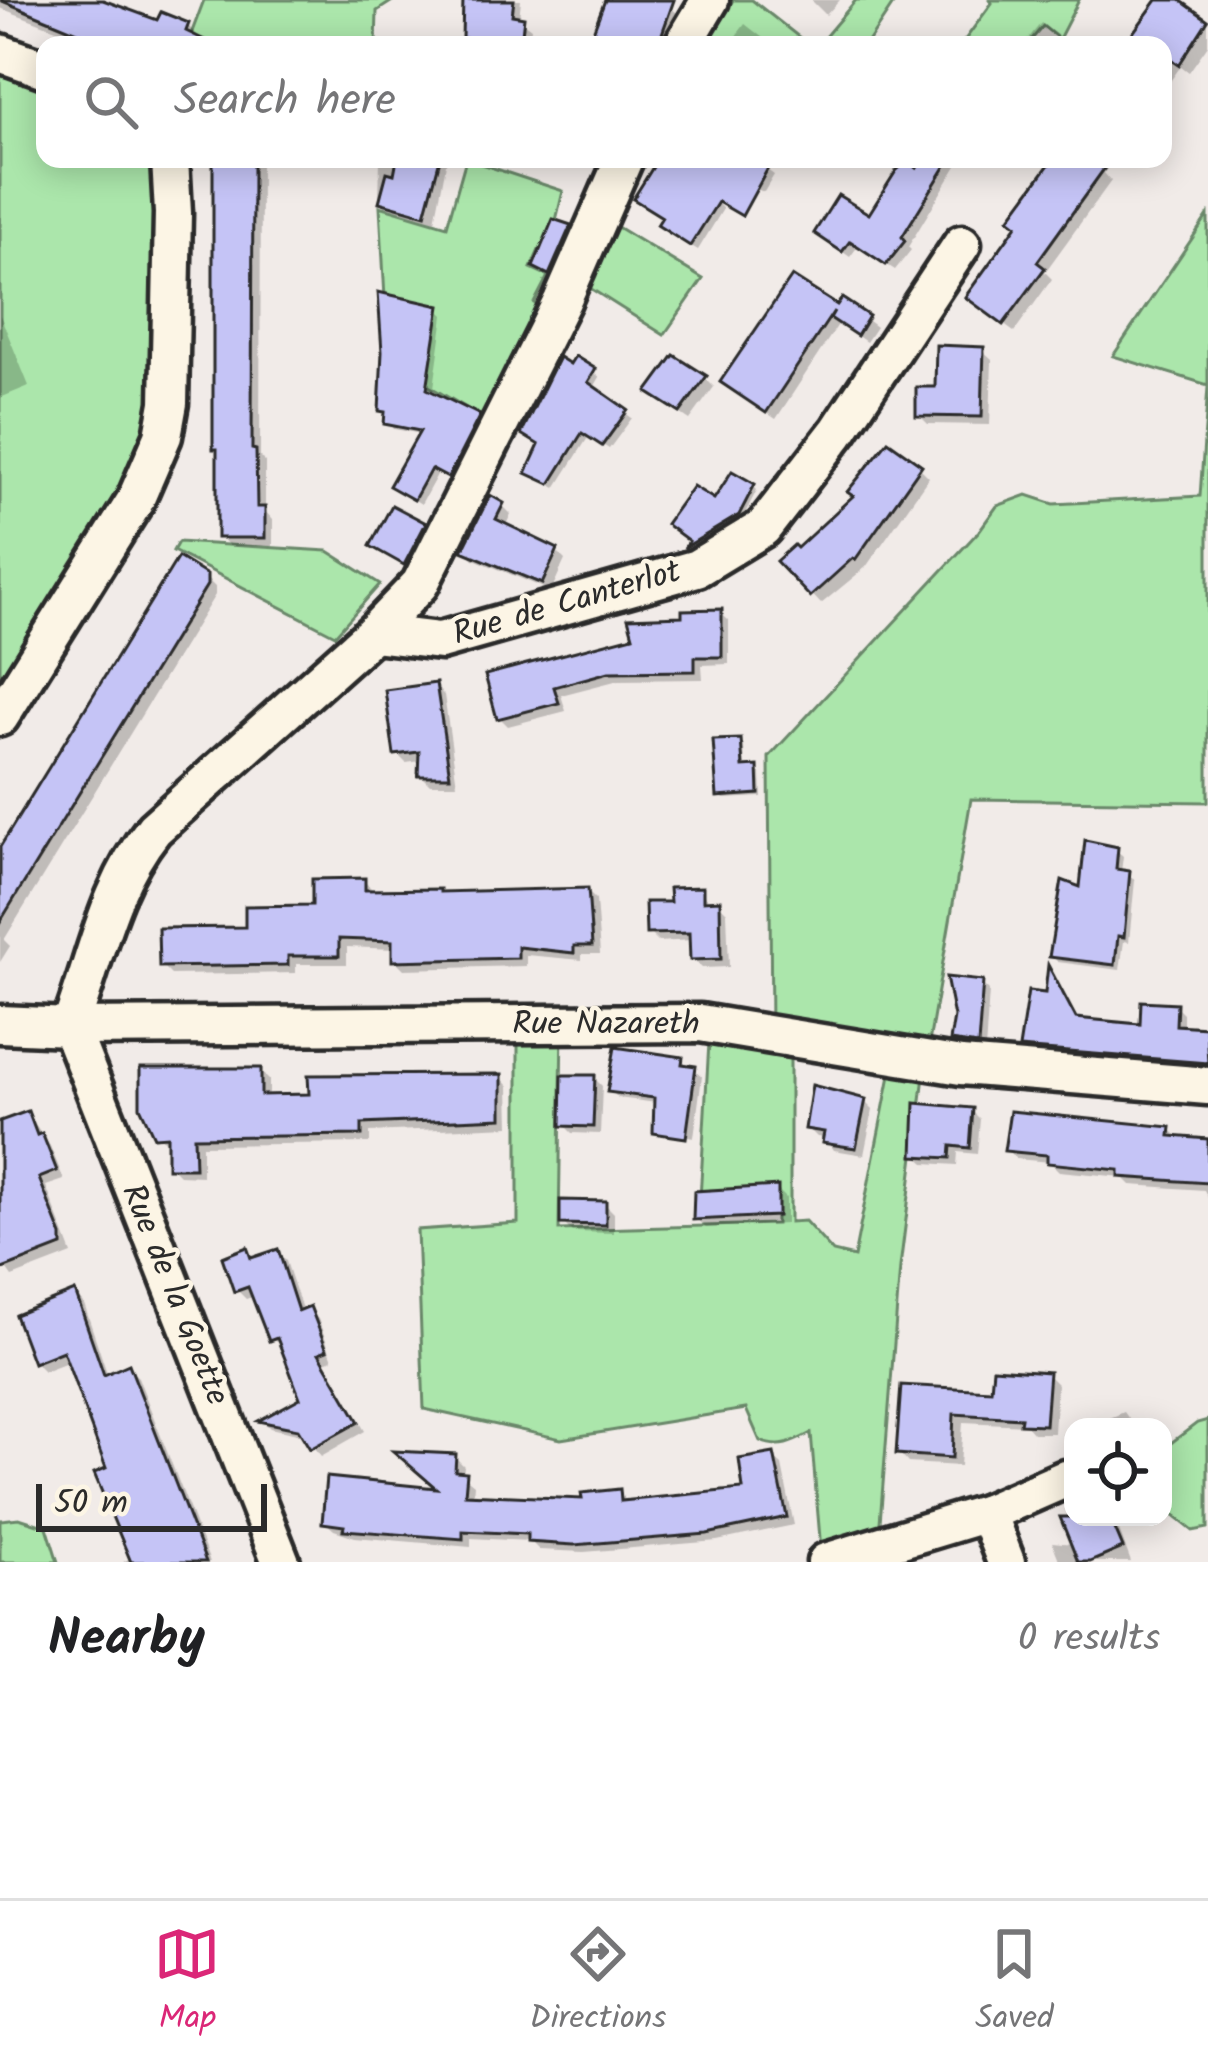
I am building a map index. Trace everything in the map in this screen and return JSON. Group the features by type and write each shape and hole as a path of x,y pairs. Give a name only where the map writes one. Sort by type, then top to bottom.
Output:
{"street":[{"path":"688,36 710,0"},
{"path":"0,53 36,66"},
{"path":"0,716 136,501 163,436 169,403 170,168"},
{"name":"Rue de Canterlot","path":"70,1027 118,880 134,854 154,829 373,633 420,584 562,301 620,168"},
{"name":"Rue de Canterlot","path":"373,633 440,641 697,568 763,528 839,430 962,244"},
{"name":"Rue Nazareth","path":"0,1024 700,1023 962,1066 1208,1086"},
{"name":"Rue de la Goette","path":"70,1027 281,1562"},
{"path":"826,1562 987,1513 1064,1479"},
{"path":"987,1513 1006,1562"}],"green space":[{"path":"204,0 394,0 377,11 376,36 190,36"},
{"path":"733,0 752,0 798,36 711,36"},
{"path":"856,0 896,0 872,36 826,36"},
{"path":"990,0 1079,0 1061,36 1043,26 1035,36 968,36"},
{"path":"0,50 36,64 36,168 169,168 164,437 0,715"},
{"path":"463,168 493,168 563,191 548,254 539,250 531,268 548,276 534,303 555,314 499,427 405,372 385,298 380,206 447,226"},
{"path":"1208,215 1208,385 1113,356"},
{"path":"614,225 703,279 664,335 585,285"},
{"path":"1208,387 1208,802 971,799 926,1060 900,1267 878,1548 822,1562 811,1433 793,1442 767,1444 760,1441 746,1409 561,1439 424,1409 417,1230 518,1223 518,1024 562,1024 559,1230 776,1224 776,1199 700,1199 710,1025 771,1034 769,757 997,506 1027,495 1054,504 1200,496","holes":["790,1039 894,1055 854,1257 833,1252 805,1221 790,1222"]},
{"path":"178,542 328,551 380,584 335,635 173,551"},
{"path":"1208,1420 1208,1528 1193,1531 1172,1514 1172,1442"},
{"path":"19,1518 47,1527 58,1562 0,1562 0,1520"}],"building":[{"path":"0,0 103,0 157,20 161,12 189,23 186,31 196,36 87,36"},
{"path":"463,0 514,0 512,15 524,17 522,36 462,36"},
{"path":"605,0 674,0 661,36 591,36"},
{"path":"1157,0 1180,0 1208,20 1179,65 1172,60 1172,36 1131,36"},
{"path":"213,168 253,168 252,449 256,450 257,507 265,507 265,538 217,538 217,449 213,449"},
{"path":"395,168 438,168 425,215 379,202 387,172 394,174"},
{"path":"652,168 768,168 742,216 718,202 690,246 657,225 662,217 633,199"},
{"path":"944,168 902,237 905,241 886,265 850,241 842,252 814,233 838,195 869,214 896,171"},
{"path":"1046,168 1104,169 1037,262 1045,268 1003,325 965,297 1017,225 1009,219"},
{"path":"553,219 571,225 549,275 533,267"},
{"path":"792,276 837,305 842,298 869,316 857,336 830,318 834,311 766,413 720,382"},
{"path":"378,292 440,306 427,389 480,415 448,478 431,469 414,500 389,486 420,431 384,424 385,412 379,411"},
{"path":"936,345 984,347 982,417 916,416 916,387 935,387"},
{"path":"674,355 707,376 680,413 647,392"},
{"path":"575,356 596,369 588,382 628,410 602,446 582,433 550,484 526,473 539,445 521,434 559,357 570,364"},
{"path":"888,441 922,465 855,560 810,597 776,561 794,545 797,548 853,496 847,492"},
{"path":"732,471 755,484 739,515 684,548 689,541 666,524 693,486 714,499"},
{"path":"490,495 504,503 496,519 558,549 542,584 462,551"},
{"path":"392,505 426,523 404,565 370,546"},
{"path":"178,557 207,575 207,585 0,922 0,847"},
{"path":"722,609 722,657 695,657 695,671 609,672 554,687 559,703 497,719 485,675 633,636 628,618"},
{"path":"436,683 450,776 418,776 419,752 394,755 385,690"},
{"path":"741,739 743,767 758,766 759,794 717,797 713,740"},
{"path":"1085,840 1118,847 1116,869 1130,871 1124,937 1118,936 1115,965 1049,957 1062,880 1080,887"},
{"path":"365,878 365,890 588,888 592,946 574,946 574,953 518,947 518,958 392,961 392,941 339,939 339,956 288,956 288,965 159,967 158,928 245,927 245,906 312,905 312,879"},
{"path":"703,887 703,901 720,900 721,959 690,960 689,933 646,934 645,902 670,902 669,888"},
{"path":"1048,965 1076,1018 1140,1024 1141,1001 1177,1003 1176,1025 1206,1027 1208,1063 1019,1048 1028,991 1045,993"},
{"path":"946,977 983,981 978,1045 950,1041 954,1017"},
{"path":"615,1047 683,1057 682,1064 696,1066 686,1138 653,1133 654,1098 607,1092"},
{"path":"140,1068 261,1068 261,1095 309,1094 308,1075 502,1074 502,1118 362,1124 362,1135 194,1137 195,1168 167,1168 167,1136 154,1137 140,1107"},
{"path":"562,1075 595,1075 593,1127 561,1126"},
{"path":"812,1085 866,1099 856,1148 822,1143 824,1132 805,1129"},
{"path":"915,1103 973,1108 970,1148 951,1146 950,1158 913,1156"},
{"path":"28,1111 57,1171 39,1178 62,1246 0,1270 0,1121"},
{"path":"1010,1111 1171,1127 1170,1136 1208,1139 1208,1183 1119,1177 1119,1170 1047,1163 1047,1155 1004,1151"},
{"path":"778,1186 778,1216 693,1220 694,1191"},
{"path":"560,1200 606,1201 606,1225 560,1224"},
{"path":"247,1247 251,1258 278,1249 298,1311 310,1306 327,1350 319,1353 359,1422 310,1449 298,1429 258,1421 300,1398 277,1338 269,1341 248,1287 234,1292 222,1257"},
{"path":"75,1291 104,1375 129,1364 206,1562 131,1562 94,1473 106,1468 63,1351 33,1363 15,1315"},
{"path":"993,1368 1049,1372 1045,1425 1020,1424 1021,1418 954,1414 952,1458 896,1454 901,1385 991,1390"},
{"path":"393,1451 456,1454 455,1471 467,1472 465,1494 582,1499 581,1493 620,1489 621,1501 743,1489 739,1459 774,1453 787,1517 707,1534 574,1545 527,1542 527,1534 463,1531 463,1539 343,1530 344,1526 322,1523 326,1477 436,1488"},
{"path":"1060,1517 1064,1517 1064,1526 1114,1526 1123,1548 1078,1562"}]}
